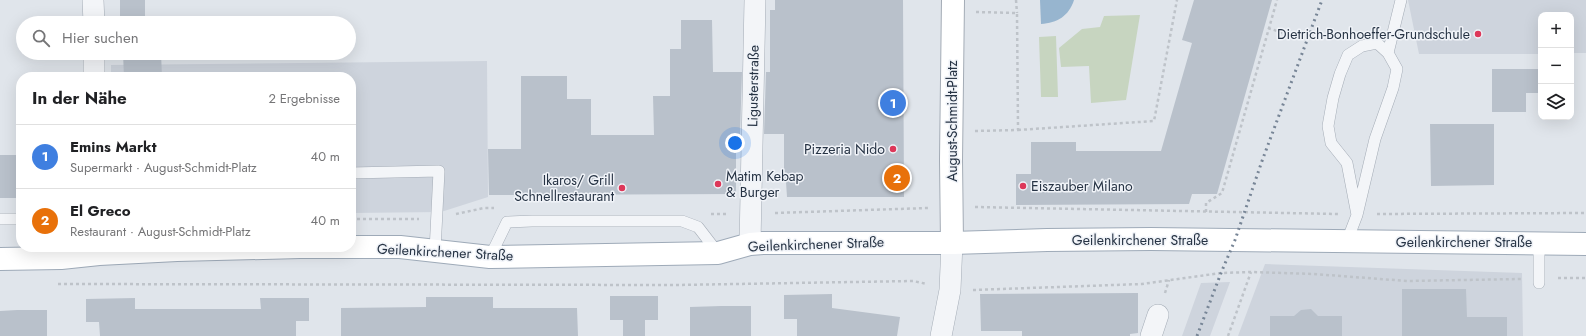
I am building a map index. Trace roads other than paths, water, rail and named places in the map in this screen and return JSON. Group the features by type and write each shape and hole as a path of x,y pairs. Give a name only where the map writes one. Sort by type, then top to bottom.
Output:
{"main road":[{"name":"August-Schmidt-Platz","path":"952,243 951,131 953,6"},
{"name":"Geilenkirchener Straße","path":"356,247 400,247 490,257 718,253 750,244 952,243 1093,240 1586,244"},
{"name":"Geilenkirchener Straße","path":"0,259 61,258 86,252"}],"street":[{"path":"93,0 94,16"},
{"name":"Ligusterstraße","path":"750,244 754,0"},
{"path":"94,60 94,72"},
{"path":"941,336 950,290 952,243"},
{"path":"1151,336 1158,315"}],"lane":[{"path":"1388,52 1401,0"},
{"path":"1347,241 1357,215 1375,139 1393,88 1396,69 1388,52 1377,43 1362,46 1348,55 1340,74 1333,98 1328,126 1331,143 1347,163 1357,215"},
{"path":"356,173 439,171 435,251"},
{"path":"0,219 16,220"},
{"path":"490,257 507,222 532,221 682,221 698,227 718,253"},
{"path":"1539,243 1539,281"}],"water":[{"path":"1040,0 1074,0 1072,6 1062,18 1041,24"}],"railway":[{"path":"1197,336 1235,240 1262,161 1322,0"}],"place":[{"name":"Dietrich-Bonhoeffer-Grundschule","path":"1478,34"},
{"name":"Emins Markt","path":"893,103"},
{"name":"Pizzeria Nido","path":"893,149"},
{"name":"El Greco","path":"897,178"},
{"name":"Matim Kebap & Burger","path":"718,184"},
{"name":"Eiszauber Milano","path":"1023,186"},
{"name":"Ikaros/ Grill Schnellrestaurant","path":"622,188"}]}
